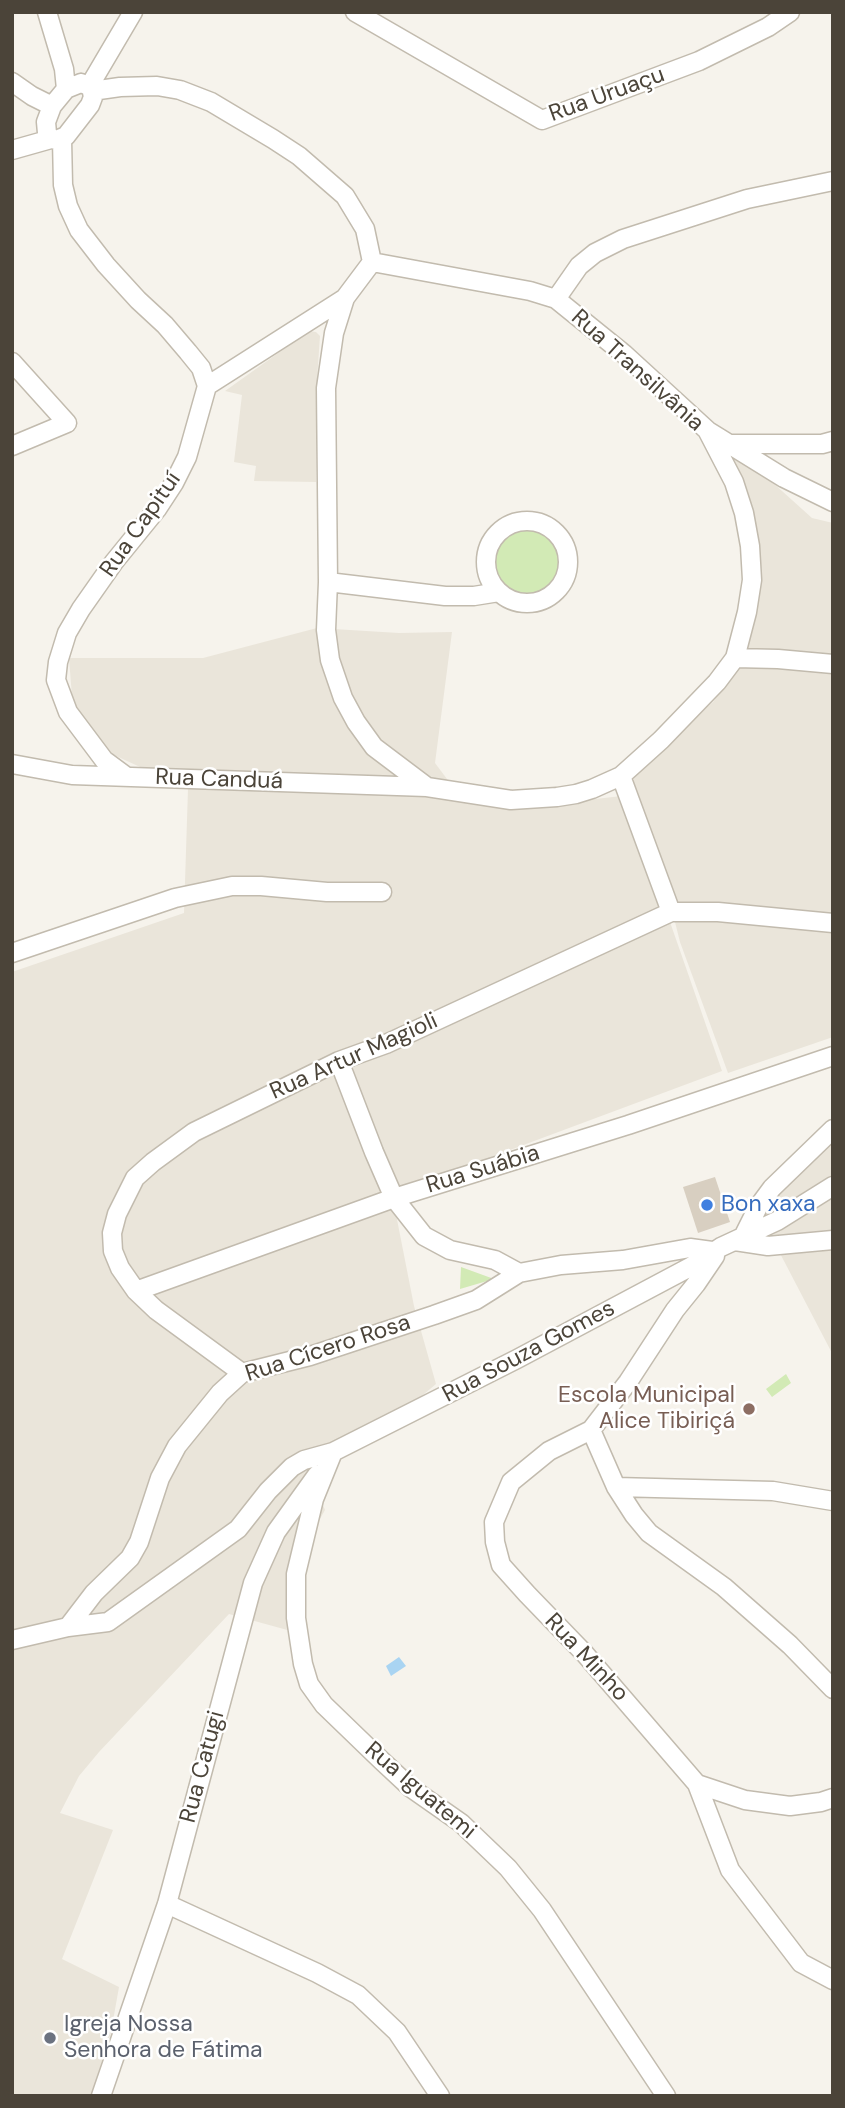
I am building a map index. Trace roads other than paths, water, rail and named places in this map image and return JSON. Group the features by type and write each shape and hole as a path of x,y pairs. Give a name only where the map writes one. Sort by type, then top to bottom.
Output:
{"street":[{"path":"47,12 64,69 87,89"},
{"path":"12,150 50,139 86,111 87,89 134,12"},
{"name":"Rua Uruaçu","path":"355,12 542,120 699,61 771,19 790,12"},
{"path":"12,82 50,110"},
{"path":"50,110 87,89 157,86 180,90 211,102 299,156 345,196 365,229 372,262"},
{"path":"50,110 50,139 62,165 68,206 79,230 106,265 188,352 201,368 207,386 345,298"},
{"path":"556,299 579,266 595,253 623,239 747,199 833,181"},
{"name":"Rua Transilvânia","path":"372,262 530,291 556,299 624,354 707,430 734,482 744,513 752,580 747,612 735,658 717,682 661,740 621,776 576,794 535,800 488,798 426,787 374,747 342,698 330,660 326,631 327,388 334,332 345,298 372,262"},
{"path":"12,362 60,425 12,446"},
{"name":"Rua Capituí","path":"127,777 104,760 68,712 56,680 58,662 67,633 81,609 174,483 187,457 207,386"},
{"path":"707,430 784,478 833,502"},
{"path":"730,444 822,444 833,441"},
{"path":"328,582 445,596 474,596 499,592 511,600 525,603 540,601 553,595 568,570 569,556 564,542 555,531 543,523 529,520 514,522 496,534 486,553 485,567 490,581 499,592"},
{"path":"735,658 833,664"},
{"name":"Rua Canduá","path":"12,764 72,775 426,787"},
{"path":"621,776 671,912"},
{"path":"12,953 175,898 232,886 327,892 382,892"},
{"name":"Rua Artur Magioli","path":"242,1373 156,1310 136,1291 113,1251 112,1233 117,1214 135,1178 194,1132 339,1061 386,1044 671,912 718,912 833,923"},
{"name":"Rua Suábia","path":"136,1291 394,1198 628,1125 833,1056"},
{"path":"339,1061 394,1198 424,1236 450,1250 495,1261 519,1273"},
{"path":"833,1129 772,1188 675,1310 628,1382 591,1430 616,1487 649,1533 723,1587 790,1645 833,1689"},
{"name":"Rua Souza Gomes","path":"12,1640 68,1627 108,1622 238,1529 268,1491 292,1467 304,1460 333,1452 506,1365 728,1244 777,1221 833,1186"},
{"name":"Rua Cícero Rosa","path":"68,1627 94,1593 130,1559 139,1542 160,1478 177,1446 220,1393 242,1373 310,1356 476,1300 519,1273 561,1265 623,1260 728,1244 768,1245 833,1240"},
{"name":"Rua Minho","path":"591,1430 549,1451 511,1482 494,1522 495,1542 501,1564 585,1654 697,1784"},
{"name":"Rua Catugi","path":"101,2096 167,1904 253,1583 276,1532 333,1452"},
{"name":"Rua Iguatemi","path":"333,1452 314,1499 296,1574 296,1618 309,1684 324,1705 373,1753 411,1788 461,1822 508,1868 542,1910 666,2096"},
{"path":"616,1487 772,1491 833,1500"},
{"path":"697,1784 745,1800 790,1806 833,1798"},
{"path":"697,1784 730,1870 801,1963 833,1980"},
{"path":"167,1904 317,1973 358,1995 397,2032 440,2096"}],"water":[{"path":"399,1657 406,1666 391,1676 386,1666"}],"place":[{"name":"Bon xaxa","path":"707,1205"},
{"name":"Escola Municipal Alice Tibiriçá","path":"749,1409"},
{"name":"Igreja Nossa Senhora de Fátima","path":"50,2038"}]}
